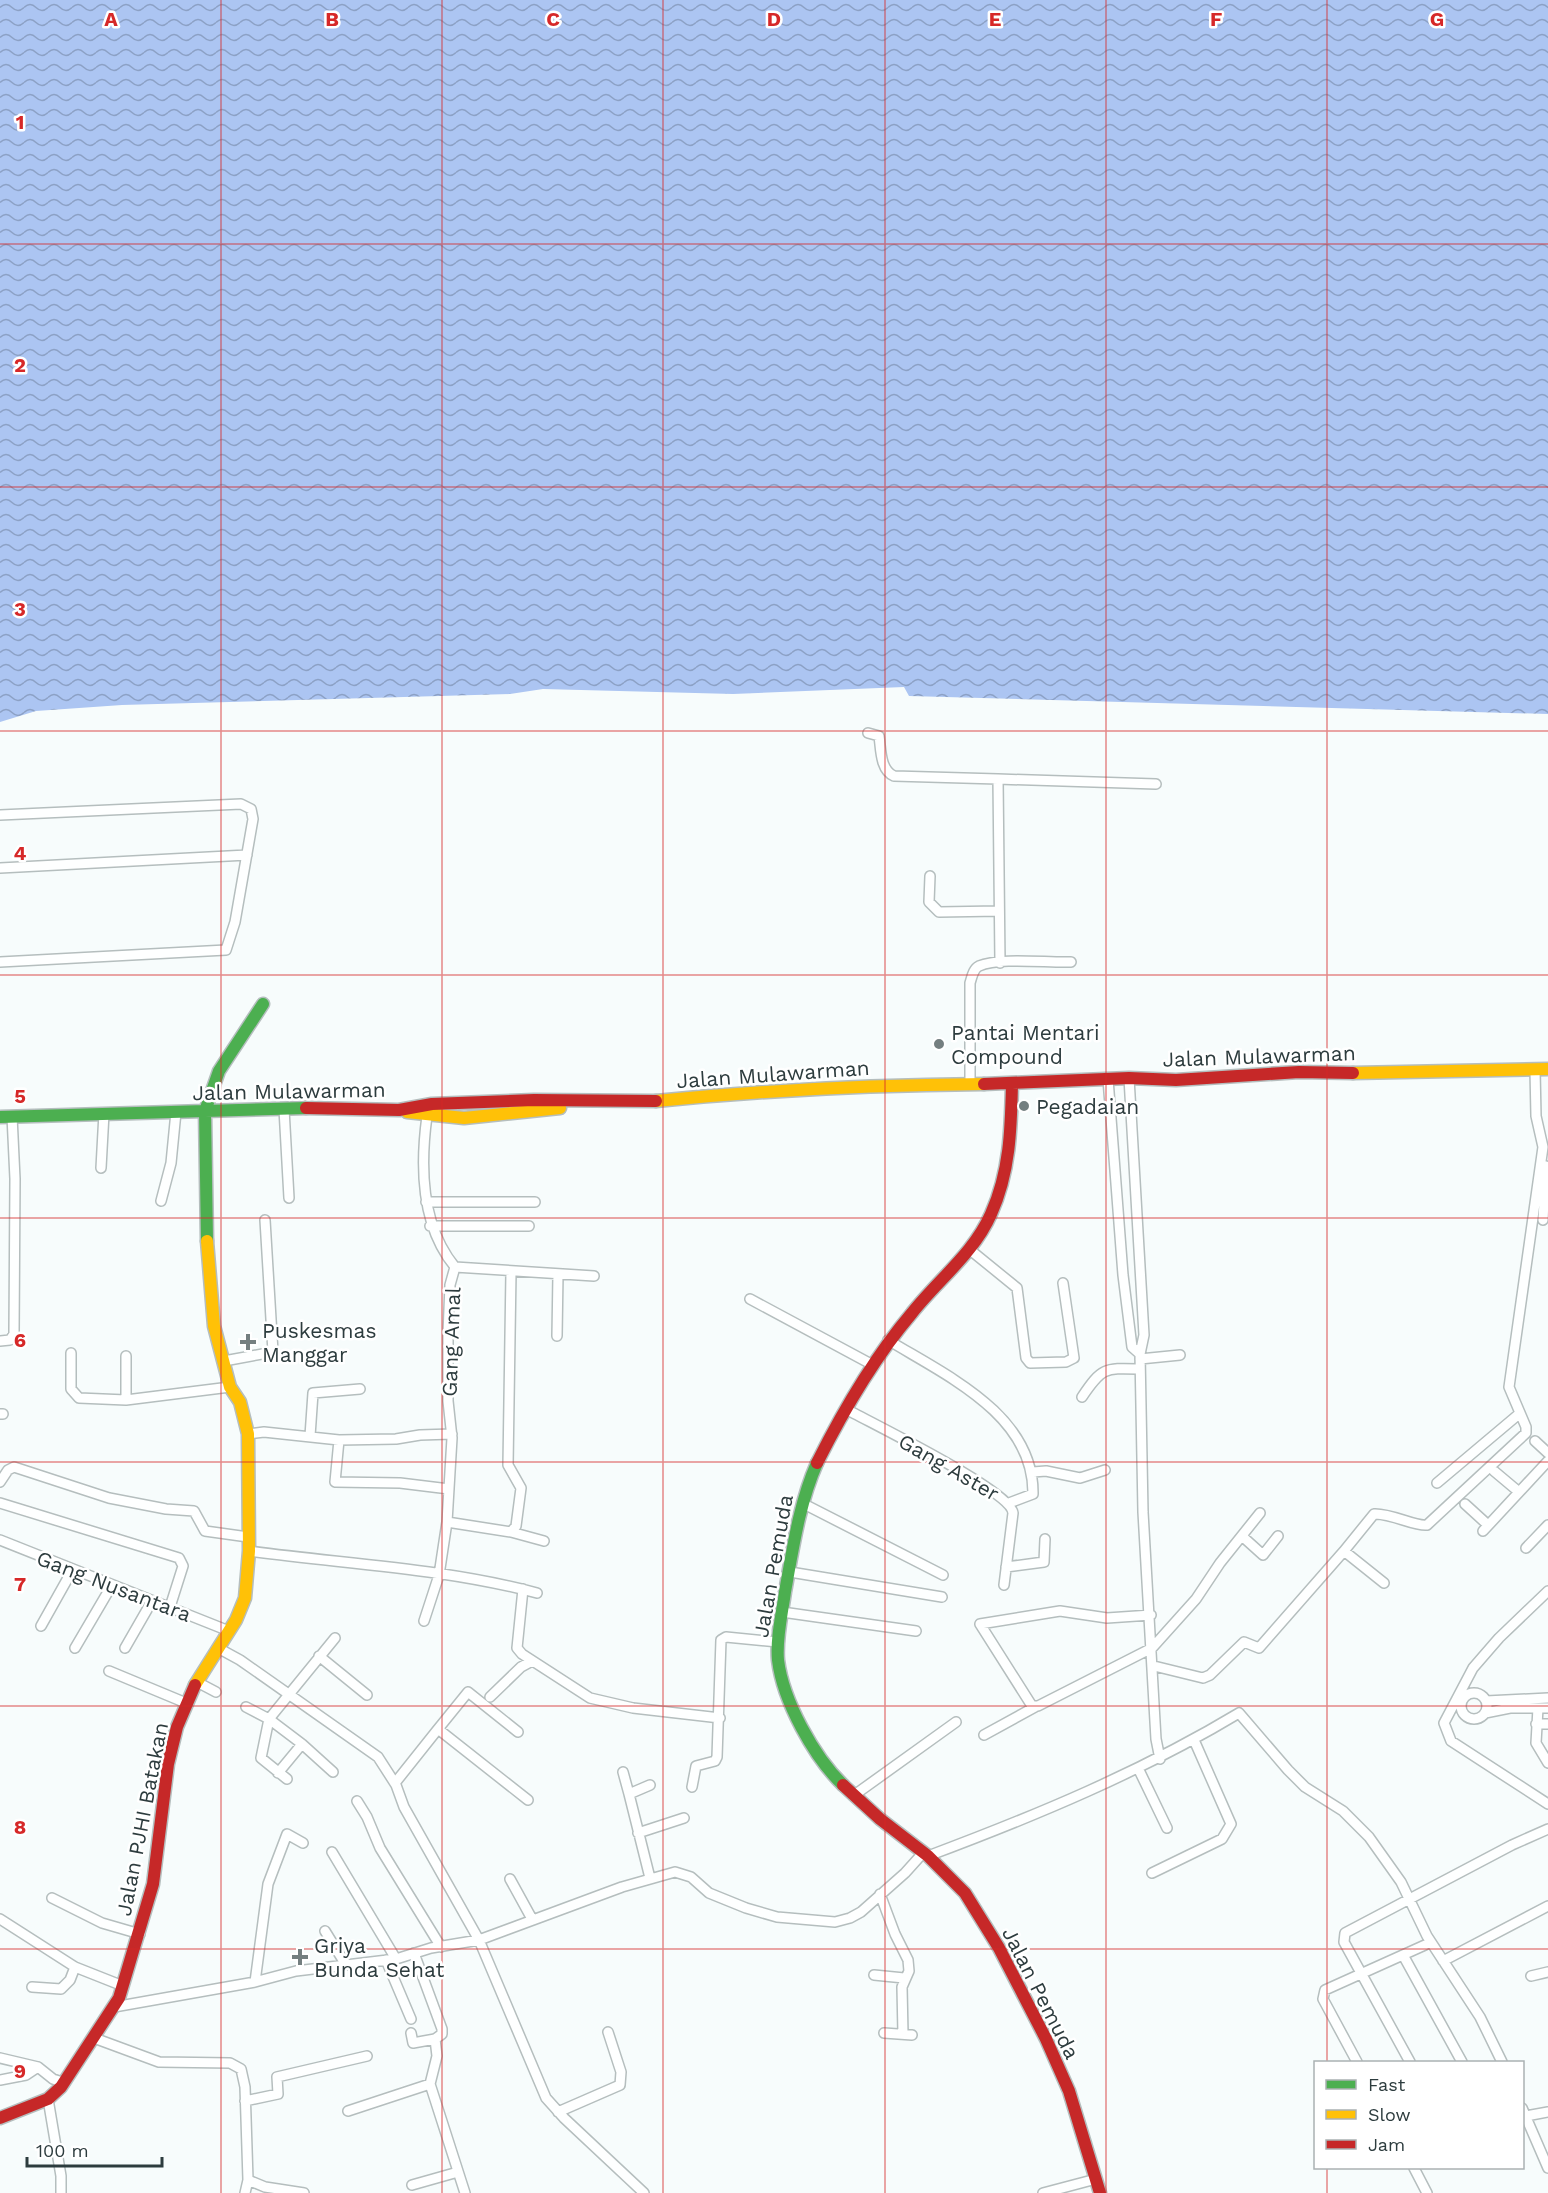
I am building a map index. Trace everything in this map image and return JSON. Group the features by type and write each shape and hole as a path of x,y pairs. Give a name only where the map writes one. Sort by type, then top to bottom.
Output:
{"main road":[{"name":"Jalan PJHI Batakan","path":"48,2099 65,2083 114,2007 123,1986 153,1884 168,1764 177,1727 197,1682 229,1631 245,1598 249,1551 248,1434 240,1402 230,1387 214,1326 209,1288 204,1170 205,1112 219,1071 263,1004"},
{"name":"Jalan Mulawarman","path":"6,1117 284,1109 399,1110 432,1104 474,1110 969,1083 1012,1084 1129,1078 1176,1080 1299,1072 1399,1073 1542,1069"},
{"name":"Jalan Pemuda","path":"1012,1084 1010,1148 1003,1179 991,1214 969,1249 888,1340 871,1364 818,1461 802,1503 782,1612 778,1660 786,1693 799,1721 831,1773 853,1796 925,1854 965,1893 999,1948 1046,2039 1069,2091 1100,2193"},
{"path":"399,1110 427,1116 474,1110"},
{"path":"0,2118 48,2099"}],"street":[{"path":"868,733 879,736 884,767 887,773 894,776 1156,784"},
{"path":"998,779 1000,963"},
{"path":"0,816 241,804 251,809 254,819 235,921 226,950 0,962"},
{"path":"0,868 247,855"},
{"path":"930,876 929,902 939,912 999,911"},
{"path":"969,1083 970,983 978,967 1000,963 1071,962"},
{"path":"1154,1666 1203,1677 1210,1675 1244,1642 1259,1648 1374,1514 1407,1519 1421,1526 1428,1524 1525,1435 1526,1427 1509,1387 1543,1147 1536,1116 1542,1069"},
{"path":"1129,1078 1143,1335 1140,1361 1143,1512 1154,1666 1156,1739 1160,1759"},
{"path":"1108,1079 1123,1275 1132,1347 1140,1361"},
{"path":"284,1109 289,1197"},
{"path":"161,1201 171,1162 176,1112"},
{"path":"101,1168 104,1113"},
{"name":"Gang Amal","path":"424,1621 439,1575 447,1522 452,1434 448,1401 448,1334 450,1285 455,1267 443,1252 430,1226 426,1202 424,1139 427,1116"},
{"path":"0,1341 10,1340 14,1334 15,1179 6,1117"},
{"path":"1543,1220 1548,1148"},
{"path":"426,1202 535,1202"},
{"path":"224,1361 273,1352 265,1220"},
{"path":"430,1226 529,1226"},
{"path":"969,1249 1017,1288 1026,1358 1029,1363 1066,1362 1074,1358 1063,1283"},
{"path":"455,1267 594,1276"},
{"path":"511,1272 508,1465 521,1488 516,1526 511,1532"},
{"path":"557,1336 558,1274"},
{"path":"750,1299 871,1364"},
{"path":"888,1340 988,1404 1004,1419 1034,1472 1033,1494 1009,1503"},
{"path":"71,1353 71,1389 79,1398 126,1400 230,1387"},
{"path":"1082,1397 1096,1376 1107,1368 1180,1355"},
{"path":"126,1356 126,1400"},
{"path":"310,1436 313,1393 360,1389"},
{"name":"Gang Aster","path":"846,1409 983,1483 1009,1503 1013,1513 1004,1585"},
{"path":"1437,1483 1520,1414"},
{"path":"248,1434 264,1432 339,1440 396,1439 420,1435 452,1434"},
{"path":"339,1440 335,1482 400,1483 449,1489"},
{"path":"1535,1441 1548,1453"},
{"path":"1465,1504 1486,1528 1548,1461"},
{"path":"0,1482 8,1470 14,1467 109,1498 166,1509 194,1511 204,1531 248,1537"},
{"path":"1034,1472 1046,1471 1080,1478 1105,1470"},
{"path":"1494,1471 1520,1492"},
{"path":"0,1503 179,1558 183,1566 170,1607"},
{"path":"802,1503 942,1575"},
{"path":"984,1735 1152,1648 1196,1599 1220,1563 1260,1513"},
{"path":"447,1522 511,1532 544,1541"},
{"path":"1526,1548 1548,1525"},
{"path":"1243,1537 1263,1555 1278,1536"},
{"path":"1006,1567 1044,1562 1045,1539"},
{"name":"Gang Nusantara","path":"0,1540 229,1631"},
{"path":"249,1551 439,1575 537,1593"},
{"path":"1344,1551 1384,1583"},
{"path":"41,1626 73,1569"},
{"path":"790,1572 942,1597"},
{"path":"75,1648 112,1585"},
{"path":"523,1589 522,1614 517,1641 522,1654 532,1661 590,1698 633,1708 720,1718"},
{"path":"1462,1713 1461,1702 1473,1668 1548,1591"},
{"path":"125,1648 152,1601"},
{"path":"1035,1707 980,1624 1060,1611 1107,1618 1150,1615"},
{"path":"782,1612 916,1631"},
{"path":"692,1787 696,1766 715,1761 717,1757 721,1640 726,1637 778,1642"},
{"path":"287,1779 261,1758 269,1719 335,1638"},
{"path":"218,1648 289,1694 378,1757 479,1940 546,2098 644,2193"},
{"path":"319,1656 367,1695"},
{"path":"490,1697 521,1667 532,1661"},
{"path":"109,1671 186,1703"},
{"path":"197,1682 216,1692"},
{"path":"394,1783 468,1692 518,1732"},
{"path":"1548,1698 1486,1701 1478,1694 1464,1694 1449,1710 1444,1723 1451,1741 1548,1804"},
{"path":"1485,1713 1486,1701"},
{"path":"246,1707 269,1719 333,1772"},
{"path":"1449,1710 1476,1719 1485,1713 1510,1708 1543,1708 1536,1724 1536,1743 1548,1763"},
{"path":"114,2007 255,1982 296,1971 396,1959 414,1953 479,1940 650,1878 680,1872 691,1877 709,1893 746,1908 777,1917 813,1922 850,1918 925,1854 1001,1829 1160,1759 1239,1713 1293,1776 1305,1787 1343,1811 1369,1837 1401,1882 1443,1961 1480,2017 1502,2061"},
{"path":"853,1796 956,1722"},
{"path":"1536,1724 1548,1724"},
{"path":"438,1729 528,1800"},
{"path":"1152,1873 1222,1839 1231,1824 1194,1740"},
{"path":"278,1773 302,1744"},
{"path":"1138,1768 1167,1828"},
{"path":"623,1772 650,1878"},
{"path":"629,1794 650,1785"},
{"path":"357,1801 367,1817 380,1848 441,1947"},
{"path":"638,1833 684,1818"},
{"path":"1409,2061 1344,1942 1345,1933 1512,1845 1548,1829"},
{"path":"255,1982 272,1867 287,1833 303,1843"},
{"path":"332,1852 396,1959"},
{"path":"510,1880 532,1920"},
{"path":"880,1894 895,1934 909,1960 909,1971 904,1978 908,2034 884,2032"},
{"path":"52,1898 102,1923 140,1934"},
{"path":"1443,1961 1548,1906"},
{"path":"0,1919 75,1967 123,1986"},
{"path":"325,1931 346,1965"},
{"path":"1356,2061 1322,1995 1330,1987 1425,1945"},
{"path":"411,2033 413,2043 435,2040 442,2034 414,1953"},
{"path":"1403,1955 1461,2061"},
{"path":"386,1960 411,2019"},
{"path":"32,1986 62,1989 70,1980 75,1967"},
{"path":"1531,1976 1548,1972"},
{"path":"874,1975 904,1978"},
{"path":"558,2112 620,2085 621,2072 608,2032"},
{"path":"94,2038 159,2062 236,2065 241,2069 245,2101 248,2180 245,2193"},
{"path":"435,2040 437,2056 430,2084 465,2193"},
{"path":"245,2101 278,2094 277,2077 367,2056"},
{"path":"0,2058 38,2067 53,2079 65,2083"},
{"path":"0,2080 26,2075 38,2067"},
{"path":"348,2111 430,2084"},
{"path":"48,2099 61,2176 61,2193"},
{"path":"1548,2112 1524,2112 1548,2168"},
{"path":"1415,2169 1427,2193"},
{"path":"412,2185 458,2172"},
{"path":"1043,2193 1096,2179"},
{"path":"248,2180 265,2187 304,2193"}],"water":[{"path":"0,0 1548,0 1548,714 909,696 904,687 733,694 543,689 510,694 122,705 36,711 0,722"}],"traffic: fast":[{"path":"207,1241 205,1111 219,1071 263,1004"},
{"path":"0,1117 306,1108"},
{"path":"817,1463 801,1510 794,1543 780,1626 778,1660 786,1693 801,1727 821,1759 843,1785"}],"traffic: slow":[{"path":"1353,1073 1548,1069"},
{"path":"656,1101 820,1089 984,1084"},
{"path":"407,1112 464,1118 560,1108"},
{"path":"195,1685 236,1620 245,1598 249,1551 248,1434 240,1402 230,1387 214,1326 207,1241"}],"traffic: jam":[{"path":"984,1084 1129,1078 1176,1080 1299,1072 1353,1073"},
{"path":"817,1463 872,1366 898,1330 965,1254 984,1228 997,1198 1006,1166 1012,1084"},
{"path":"306,1108 399,1110 432,1104 534,1100 656,1101"},
{"path":"0,2118 48,2099 61,2087 119,1998 153,1884 168,1764 177,1727 195,1685"},
{"path":"843,1785 880,1819 928,1856 965,1893 999,1948 1046,2039 1069,2091 1100,2193"}],"place":[{"name":"Pantai Mentari Compound","path":"939,1044"},
{"name":"Pegadaian","path":"1024,1106"},
{"name":"Puskesmas Manggar","path":"248,1342"},
{"name":"Griya Bunda Sehat","path":"300,1957"}]}
